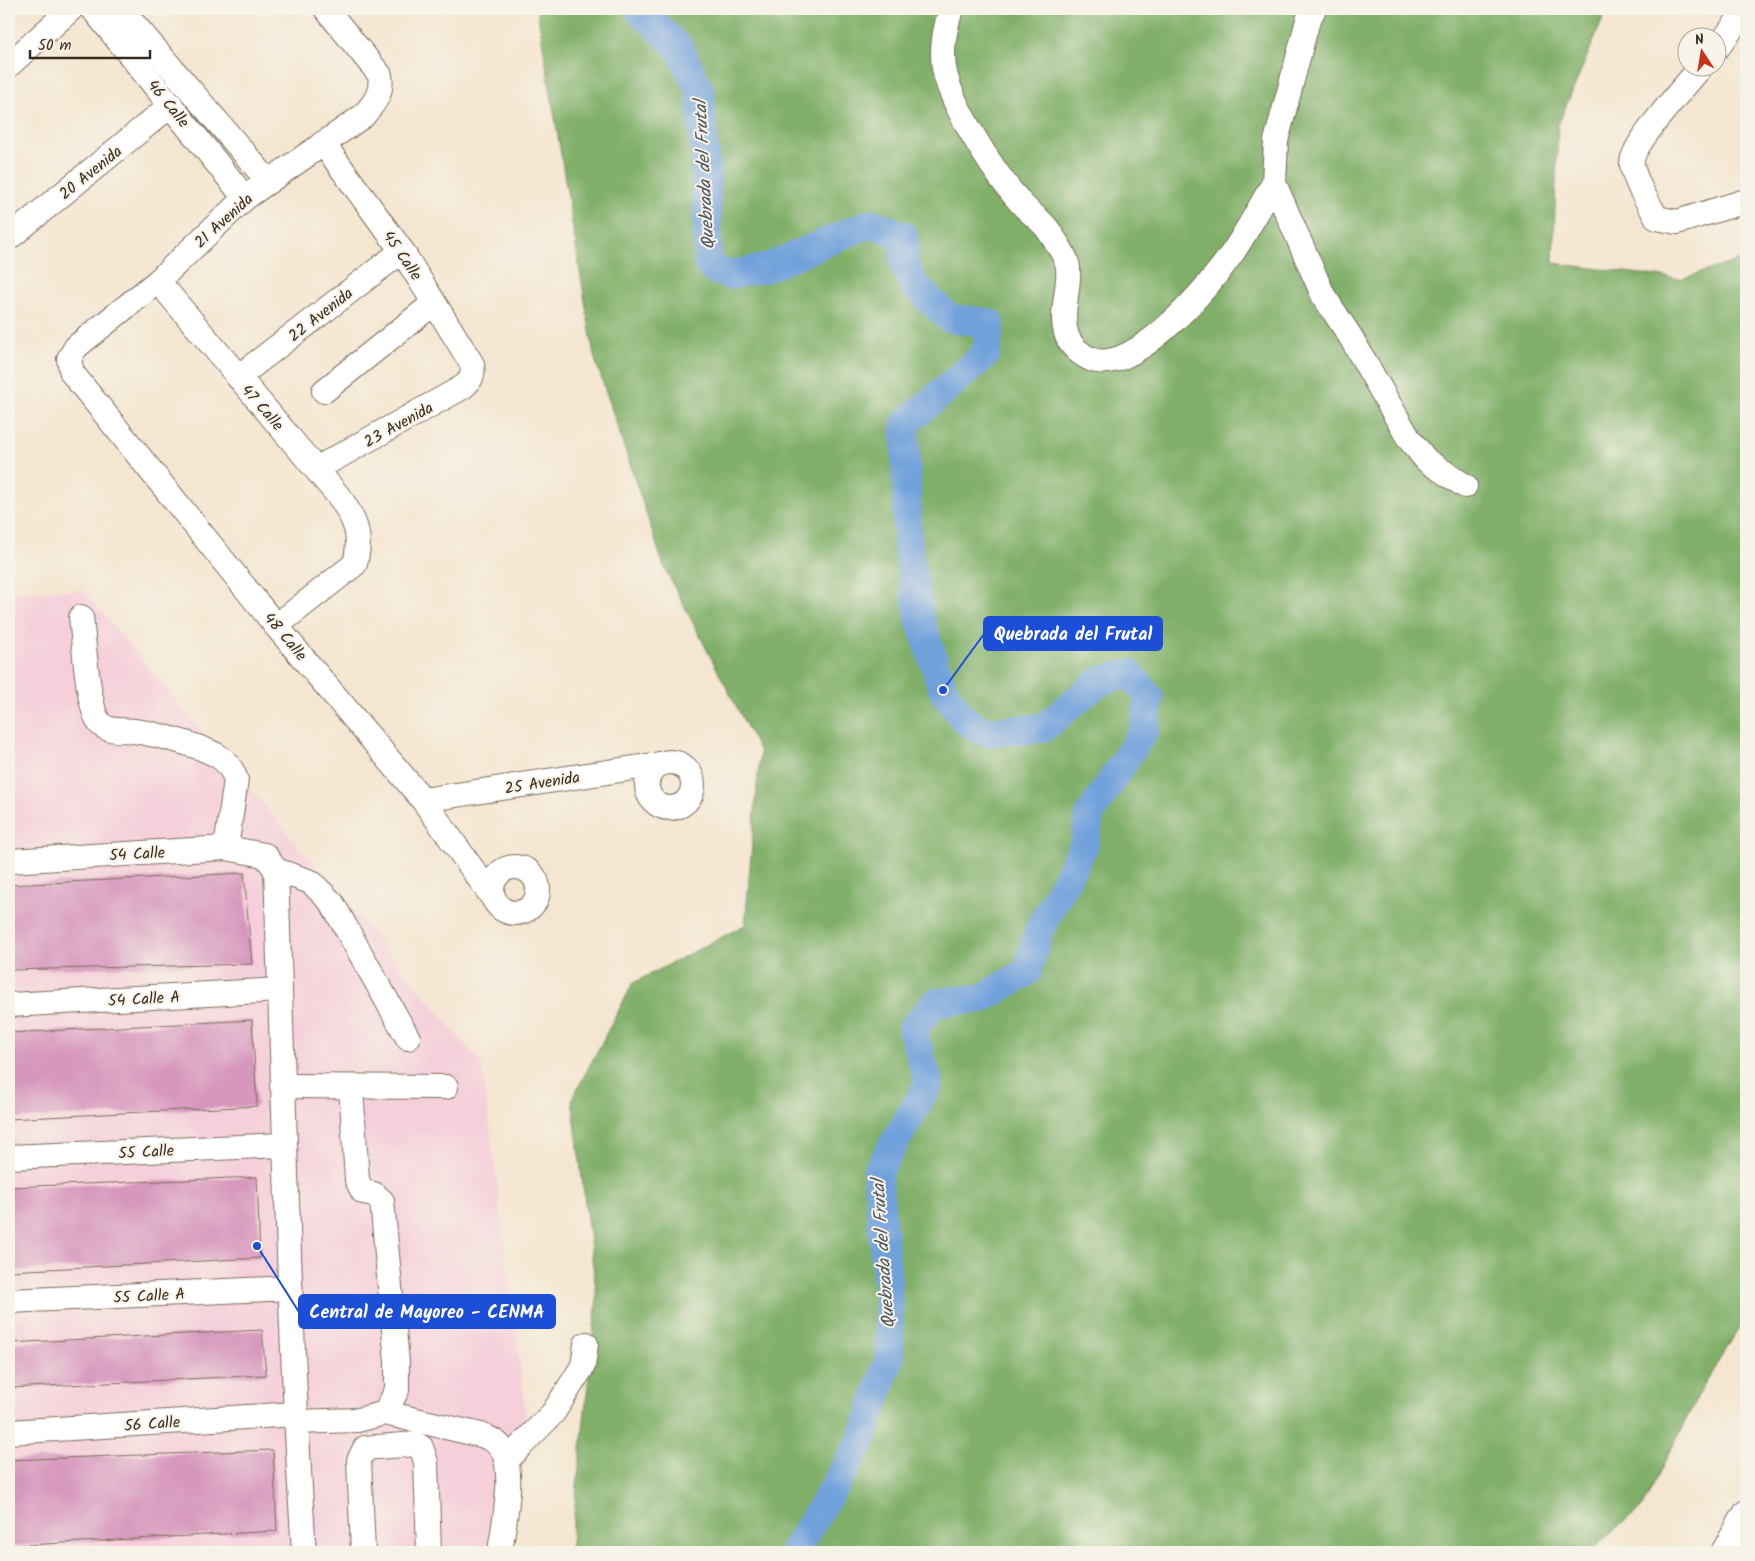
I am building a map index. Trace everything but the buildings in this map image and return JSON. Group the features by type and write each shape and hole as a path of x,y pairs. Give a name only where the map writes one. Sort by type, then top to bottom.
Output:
{"street":[{"path":"9,65 72,9"},
{"name":"46 Calle","path":"93,9 245,198"},
{"name":"46 Calle","path":"121,9 268,181"},
{"name":"21 Avenida","path":"72,373 69,359 76,347 158,280 245,198 363,116 378,98 382,87 380,75 326,9"},
{"path":"951,9 944,31 942,50 948,87 996,174 1046,228 1058,245 1068,267 1064,314 1067,336 1082,356 1100,362 1124,358 1158,335 1210,284 1235,250 1274,183"},
{"path":"1314,9 1308,20 1276,141 1274,183 1323,295 1350,336 1409,439 1427,461 1465,486"},
{"path":"1728,33 1746,10"},
{"path":"1692,78 1638,145 1632,163 1640,188 1657,218 1677,222 1746,201"},
{"name":"20 Avenida","path":"9,238 170,106"},
{"name":"45 Calle","path":"323,143 402,251 472,364 473,372"},
{"name":"22 Avenida","path":"238,377 402,251"},
{"name":"47 Calle","path":"158,280 341,499 354,519 359,538 355,564 276,626"},
{"path":"324,391 434,303"},
{"name":"23 Avenida","path":"316,469 463,387 472,379 473,372"},
{"name":"48 Calle","path":"72,373 276,626 424,800 496,902"},
{"path":"81,617 93,710 99,722 112,729 135,731 166,738 210,753 218,756 233,771 236,780 226,848"},
{"name":"25 Avenida","path":"424,800 660,764"},
{"name":"54 Calle","path":"9,861 226,848 270,863 311,882 332,903 408,1038"},
{"path":"270,863 280,990 283,1145 295,1418 304,1552"},
{"name":"54 Calle A","path":"9,1005 280,990"},
{"path":"282,1086 446,1087"},
{"path":"350,1086 357,1180 363,1192 374,1194 382,1201 397,1362 397,1390 385,1413 484,1436 498,1445 507,1460 509,1474 500,1552"},
{"name":"55 Calle","path":"9,1157 283,1145"},
{"name":"55 Calle A","path":"9,1301 290,1288"},
{"path":"507,1460 553,1414 582,1366 586,1344"},
{"name":"56 Calle","path":"9,1432 295,1418 358,1420 385,1413"},
{"path":"363,1552 358,1460 360,1453 365,1448 416,1444 422,1448 426,1462 429,1552"},
{"path":"1724,1552 1746,1512"}],"shaded area":[{"path":"83,590 482,1064 528,1428 497,1458 503,1552 9,1552 9,592"}],"green space":[{"path":"537,9 1607,9 1558,125 1553,263 1681,279 1746,258 1746,1317 1702,1388 1642,1507 1589,1552 570,1552 597,1298 572,1099 633,983 745,925 760,752 664,567 594,356"}],"waterway":[{"name":"Quebrada del Frutal","path":"639,9 679,48 700,91 706,176 708,262 713,269 730,275 766,268 871,223 904,236 904,265 916,287 949,318 990,323 986,354 905,424 908,548 920,619 943,690 964,720 986,732 1043,728 1100,681 1129,673 1149,697 1145,729 1090,814 1084,845 1039,930 1027,972 983,998 935,1003 912,1029 929,1084 877,1172 888,1289 890,1356 861,1442 794,1552"}],"place":[{"name":"Quebrada del Frutal","path":"943,690"},
{"name":"Central de Mayoreo - CENMA","path":"257,1246"}]}
